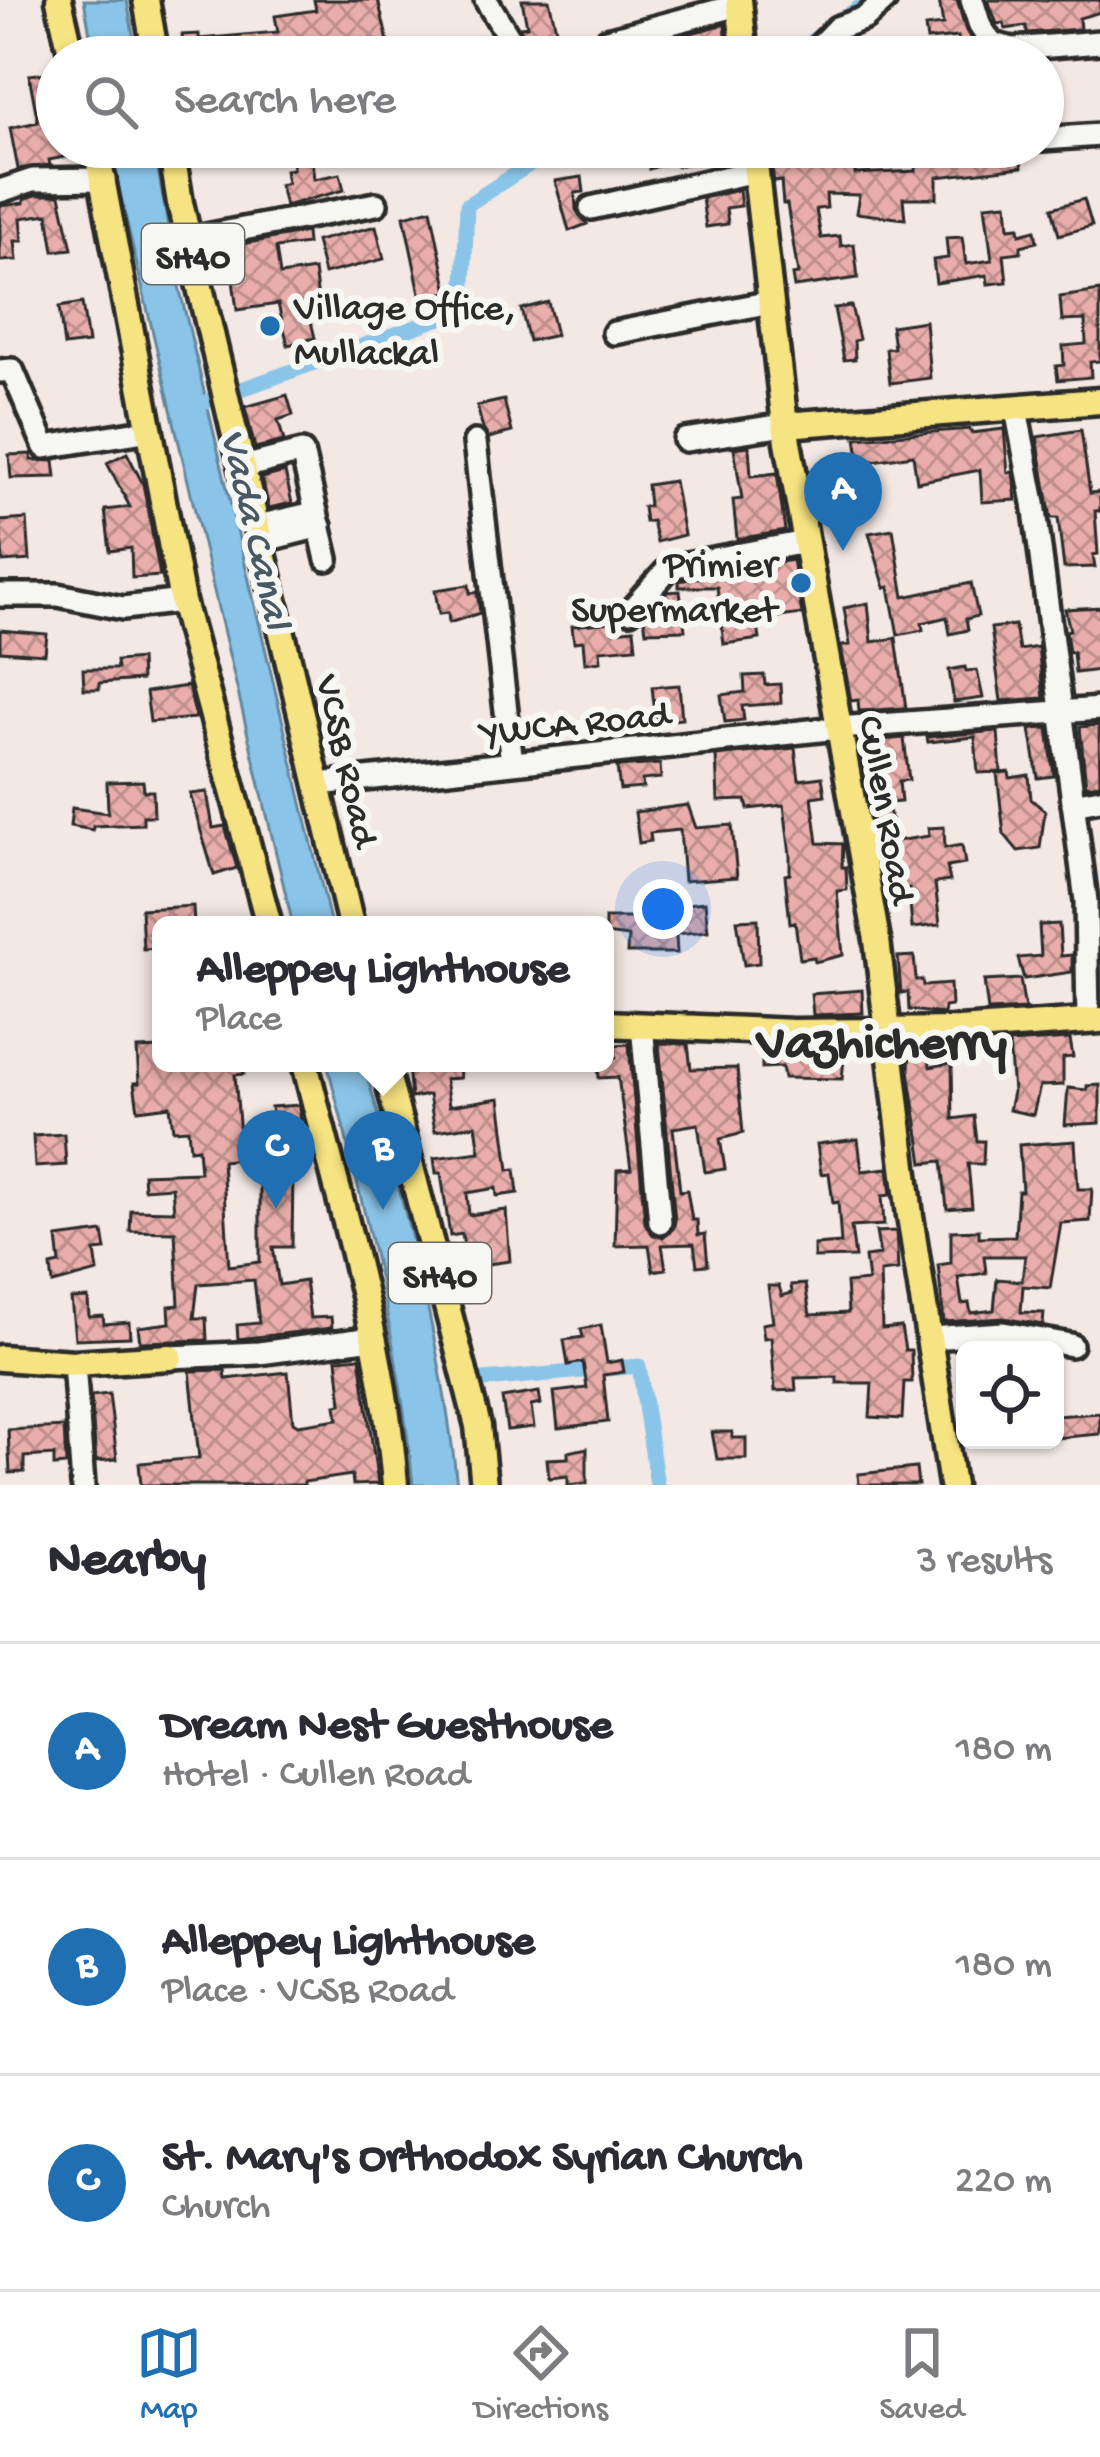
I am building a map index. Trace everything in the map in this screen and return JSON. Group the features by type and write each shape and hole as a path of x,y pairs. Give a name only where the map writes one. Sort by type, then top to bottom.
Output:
{"main road":[{"path":"59,0 67,36"},
{"path":"146,0 152,36"},
{"path":"739,2 743,36"},
{"path":"101,168 182,601 267,916"},
{"name":"SH40","path":"175,168 259,534"},
{"name":"Cullen Road","path":"755,168 785,425 877,940 910,1216 952,1485"},
{"path":"785,425 1100,401"},
{"name":"VCSB Road","path":"259,534 349,916"},
{"path":"614,1024 793,1032 1094,1020"},
{"path":"307,1072 373,1338 395,1485"},
{"name":"SH40","path":"386,1072 478,1426 484,1485"},
{"path":"0,1358 74,1363 170,1357"}],"street":[{"path":"486,0 508,36"},
{"path":"829,36 837,28 865,18 885,0"},
{"path":"972,0 987,36"},
{"path":"621,36 739,2"},
{"path":"1064,46 1100,42"},
{"path":"1064,138 1100,135"},
{"path":"591,208 721,168"},
{"path":"0,190 32,180 104,179"},
{"path":"190,239 376,205"},
{"path":"614,333 771,302"},
{"path":"0,371 12,370 45,447 151,430"},
{"path":"1016,410 1034,503 1072,804 1091,872 1094,1020"},
{"path":"685,440 785,425"},
{"path":"475,442 512,763"},
{"path":"243,467 302,452 327,559"},
{"path":"259,534 318,519"},
{"path":"630,611 670,567 806,542"},
{"path":"0,595 58,596 123,608 182,601"},
{"name":"YWCA Road","path":"319,784 838,728 1100,709"},
{"path":"1072,804 1100,800"},
{"path":"642,1025 660,1222"},
{"path":"930,1338 1003,1333 1071,1346"},
{"path":"170,1357 373,1338"},
{"path":"74,1363 82,1485"}],"water":[{"path":"84,0 127,0 133,36 90,36"},
{"path":"114,168 158,168 177,278 329,916 291,916"},
{"path":"329,1072 366,1072 420,1272 457,1485 413,1485 389,1325"}],"building":[{"path":"314,0 378,0 387,36 233,36 278,32 275,16 316,10"},
{"path":"522,0 549,0 558,36 523,36 520,27 527,26"},
{"path":"939,0 957,0 969,36 926,36 925,27 943,25"},
{"path":"988,0 1100,0 1100,12 1079,18 1080,29 1027,33 1026,26 1005,29 1004,23 997,24"},
{"path":"725,24 726,36 684,35"},
{"path":"36,74 36,112 29,75"},
{"path":"36,122 36,167 18,169 10,128"},
{"path":"313,168 314,179 340,174 344,190 285,206 280,185 287,183 285,170"},
{"path":"855,168 855,174 1014,168 937,177 937,198 903,198 905,219 856,213 859,195 826,194 827,208 816,209 821,238 840,236 841,246 854,244 858,278 794,287 792,275 798,274 787,204 783,204 781,181 774,182 772,169"},
{"path":"582,177 584,192 575,193 576,210 587,224 569,231 555,181"},
{"path":"739,190 741,206 726,208 728,224 706,227 702,198"},
{"path":"36,195 60,195 72,249 54,251 48,214 21,218 23,241 15,241 17,260 0,261 0,206 24,203"},
{"path":"1084,199 1092,226 1059,235 1052,208"},
{"path":"1007,203 1009,228 1019,227 1020,234 1035,230 1037,242 1021,246 1021,252 1004,254 1007,282 988,284 987,275 936,283 933,260 948,258 946,238 962,237 966,264 992,260 985,205"},
{"path":"431,209 448,292 421,298 404,216"},
{"path":"376,226 384,259 324,274 316,241"},
{"path":"306,232 307,244 276,248 280,275 314,270 318,299 306,301 315,338 288,345 278,304 237,310 232,273 226,274 222,248"},
{"path":"1100,291 1100,361 1090,362 1091,377 1058,380 1056,366 1064,365 1063,346 1086,344 1085,320 1062,321 1060,297"},
{"path":"548,302 556,335 529,341 521,309"},
{"path":"82,303 88,343 64,346 59,307"},
{"path":"851,306 859,339 854,341 855,359 844,360 834,308"},
{"path":"925,321 930,378 890,383 886,349 894,348 891,326"},
{"path":"287,395 293,415 278,420 284,441 255,448 245,407"},
{"path":"504,400 512,432 489,438 477,406"},
{"path":"970,429 971,433 1004,429 1016,500 982,502 980,470 917,482 913,455 873,461 879,485 857,491 854,480 849,481 844,459 859,456 856,438"},
{"path":"1081,430 1090,493 1100,492 1100,511 1095,511 1098,554 1093,555 1095,567 1064,568 1058,518 1051,518 1037,437"},
{"path":"749,446 751,476 777,473 785,531 737,539 733,500 742,499 734,448"},
{"path":"127,453 143,484 160,576 132,578 131,548 110,551 105,510 130,507 107,463"},
{"path":"31,454 31,460 54,461 56,477 11,478 9,455"},
{"path":"285,472 292,503 269,508 262,478"},
{"path":"674,481 684,535 657,542 652,521 645,522 647,485"},
{"path":"27,519 30,560 3,562 0,521"},
{"path":"893,529 904,597 971,583 978,616 966,619 968,630 950,634 947,617 922,623 923,630 898,635 889,587 885,588 869,533"},
{"path":"792,560 802,614 757,620 760,639 724,644 717,587 679,587 679,581"},
{"path":"469,585 470,593 477,592 480,613 449,623 448,613 439,614 435,590"},
{"path":"680,591 685,630 646,631 648,613 664,612 662,598 667,592"},
{"path":"868,603 872,642 896,638 906,708 859,711 858,700 851,701 841,646 850,645 844,608"},
{"path":"1100,607 1100,670 1075,673 1065,609"},
{"path":"612,622 613,631 634,629 636,647 600,650 601,661 585,663 583,641 574,642 572,626"},
{"path":"1015,625 1019,650 1038,647 1044,698 1001,701 991,628"},
{"path":"0,630 47,634 45,654 0,651"},
{"path":"140,659 141,680 84,689 83,669 117,669 116,661"},
{"path":"965,667 966,671 977,670 983,698 954,702 949,670"},
{"path":"764,675 765,685 780,684 781,703 742,706 744,720 725,722 721,695 745,692 744,676"},
{"path":"679,685 682,719 656,722 652,687"},
{"path":"188,686 196,718 150,722 146,692"},
{"path":"1099,725 1100,784 1086,786 1080,727"},
{"path":"1048,728 1054,776 1038,778 1030,729"},
{"path":"998,731 1001,772 978,773 975,737 928,742 927,737"},
{"path":"904,738 909,780 899,781 901,802 890,803 889,810 896,841 929,836 928,828 944,827 945,848 962,845 965,864 947,867 950,881 935,883 940,925 912,928 909,889 885,890 858,742"},
{"path":"795,748 799,780 822,777 825,795 812,797 818,843 843,844 842,867 846,867 847,890 837,891 843,955 815,962 814,957 800,959 795,922 790,923 784,805 748,809 746,800 718,801 716,756"},
{"path":"660,764 661,778 642,780 643,788 620,790 617,767"},
{"path":"1009,772 1010,778 1029,775 1031,799 1045,811 1040,848 1018,851 1004,834 997,773"},
{"path":"143,781 144,791 153,791 154,816 143,816 143,824 93,826 93,830 70,826 72,808 108,813 107,782"},
{"path":"207,792 213,828 225,826 237,868 214,875 190,794"},
{"path":"688,805 696,828 732,825 737,877 684,881 680,830 650,833 651,841 639,843 635,812"},
{"path":"705,902 708,931 676,934 677,953 627,953 628,937 614,935 614,918 688,919 686,904"},
{"path":"193,906 194,916 152,916 152,948 143,949 141,909"},
{"path":"758,919 759,963 744,965 737,920"},
{"path":"1059,924 1061,956 1072,955 1072,972 1024,979 1018,958 1041,956 1039,925"},
{"path":"914,956 916,980 922,980 923,986 950,984 951,1006 944,1007 944,1014 909,1010 908,992 901,993 898,957"},
{"path":"1020,979 1025,1009 988,1011 984,981"},
{"path":"862,990 863,1013 813,1015 811,994"},
{"path":"1070,1039 1073,1057 1063,1058 1063,1085 1040,1086 1033,1115 1009,1110 1013,1092 1009,1043"},
{"path":"659,1043 688,1044 691,1069 737,1068 743,1133 720,1139 725,1169 705,1172 698,1124 673,1128 680,1191 687,1190 698,1235 705,1234 708,1265 697,1266 694,1244 662,1245 666,1269 653,1271 649,1245 615,1246 617,1170 631,1169 618,1077 599,1078 599,1072 614,1072 615,1045 629,1044 645,1223 653,1235 663,1237 675,1221"},
{"path":"762,1047 845,1048 842,1079 784,1078 782,1067 762,1068"},
{"path":"929,1047 930,1067 952,1063 953,1119 974,1116 977,1141 984,1141 983,1164 968,1164 972,1207 947,1209 942,1161 923,1163 910,1048"},
{"path":"152,1048 152,1072 244,1072 235,1075 242,1159 222,1161 229,1266 260,1262 260,1172 266,1172 262,1142 275,1141 271,1107 299,1105 307,1169 293,1172 292,1247 273,1247 279,1285 305,1281 310,1318 331,1317 332,1328 238,1339 237,1325 259,1323 254,1280 198,1284 194,1318 206,1318 207,1340 140,1342 138,1327 170,1323 169,1306 179,1305 175,1232 130,1231 131,1210 174,1211 172,1187 144,1189 143,1174 200,1172 198,1148 190,1149 188,1129 173,1130 170,1106 138,1110 137,1049"},
{"path":"409,1072 460,1072 460,1078 445,1079 449,1106 500,1098 509,1170 515,1169 518,1193 497,1196 496,1188 467,1193 469,1215 506,1210 510,1261 467,1267 462,1234 450,1236 441,1173 436,1173 434,1158 480,1152 476,1125 435,1131 429,1095 411,1098"},
{"path":"1100,1085 1100,1123 1065,1125 1068,1088 1087,1090 1087,1086"},
{"path":"64,1134 66,1165 35,1167 33,1136"},
{"path":"858,1139 862,1171 888,1168 891,1195 882,1196 884,1225 851,1227 855,1257 814,1258 814,1245 841,1243 838,1202 833,1203 829,1173 821,1174 817,1144"},
{"path":"1075,1141 1078,1189 1092,1189 1090,1221 1061,1223 1050,1288 1023,1286 1021,1312 1044,1313 1043,1325 1003,1318 944,1322 938,1265 951,1263 951,1231 979,1230 979,1237 1015,1236 1018,1191 1022,1191 1019,1145","holes":["984,1256 1025,1256 1022,1281 997,1279 994,1310 971,1313 969,1303 962,1304 958,1277 986,1273"]},
{"path":"896,1231 898,1270 880,1272 882,1329 901,1327 905,1350 911,1350 912,1382 904,1382 902,1419 870,1417 872,1383 837,1383 837,1377 795,1378 796,1390 775,1391 771,1337 764,1338 762,1324 773,1322 768,1286 779,1286 782,1296 792,1293 791,1285 805,1284 810,1315 848,1313 846,1283 868,1281 865,1257 880,1255 876,1232"},
{"path":"103,1232 106,1250 95,1251 98,1272 53,1284 51,1266 60,1264 57,1238"},
{"path":"88,1298 89,1317 103,1316 104,1324 129,1322 130,1337 75,1339 71,1299"},
{"path":"601,1325 607,1363 622,1360 624,1372 603,1375 608,1422 558,1428 554,1392 587,1388 583,1362 568,1365 564,1340 583,1337 581,1329"},
{"path":"360,1357 378,1484 353,1485 352,1475 304,1485 141,1485 139,1463 199,1458 190,1371 225,1370 226,1379 288,1372 293,1422 298,1425 338,1419 336,1405 342,1404 337,1359"},
{"path":"539,1392 541,1404 531,1406 534,1427 507,1430 502,1398"},
{"path":"109,1394 117,1459 96,1461 91,1396"},
{"path":"1100,1413 1100,1434 1064,1437 1064,1415"},
{"path":"64,1427 66,1465 54,1466 54,1455 24,1457 24,1472 10,1473 8,1430"},
{"path":"712,1432 746,1438 746,1459 717,1459"},
{"path":"587,1448 587,1483 568,1485 568,1476 549,1478 547,1459 568,1458 568,1452"},
{"path":"916,1468 918,1485 859,1485 858,1474"}],"waterway":[{"path":"818,36 869,0"},
{"path":"191,407 463,310 467,205 524,168"},
{"path":"484,1380 639,1366 657,1485"}],"place":[{"name":"Village Office, Mullackal","path":"270,326"},
{"name":"Dream Nest Guesthouse","path":"843,551"},
{"name":"Primier Supermarket","path":"801,583"},
{"name":"St. Mary's Orthodox Syrian Church","path":"276,1209"},
{"name":"Alleppey Lighthouse","path":"383,1210"}],"district":[{"name":"Vazhicherry","path":"882,1038"}],"water label":[{"name":"Vada Canal","path":"259,528"}]}
